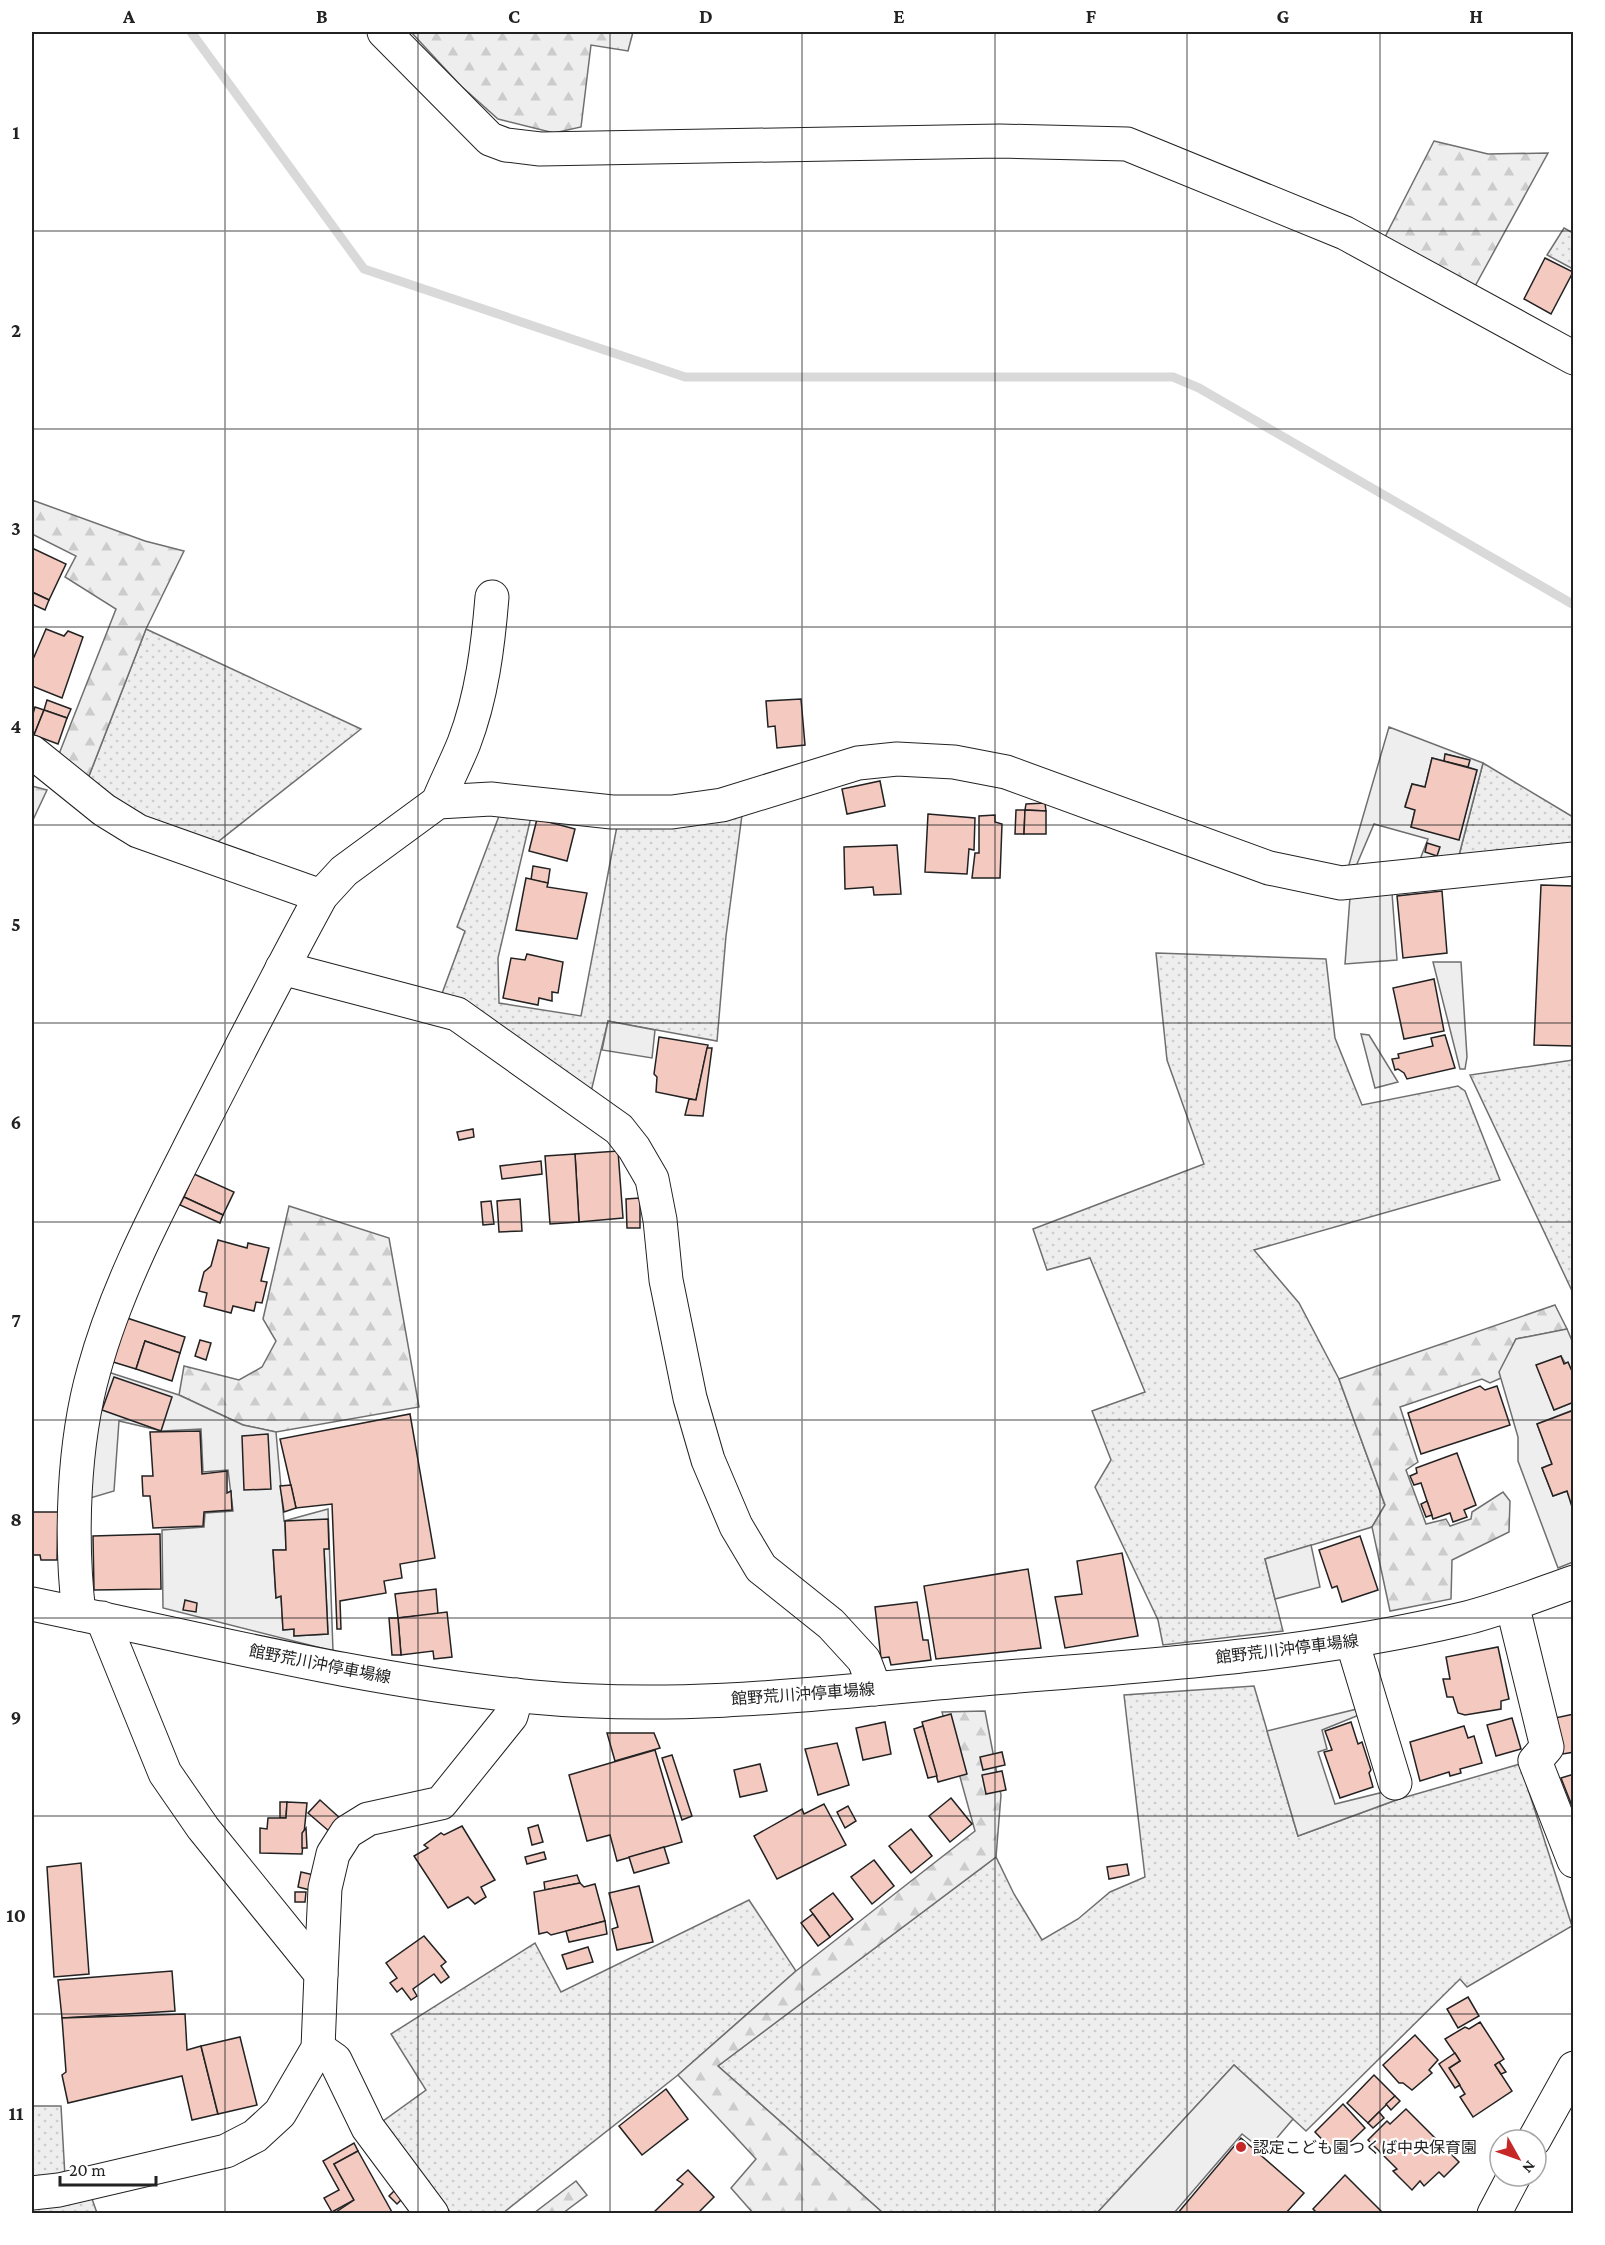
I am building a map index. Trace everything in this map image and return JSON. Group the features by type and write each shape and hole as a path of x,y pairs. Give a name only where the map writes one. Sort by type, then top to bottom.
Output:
{"main road":[{"path":"384,32 490,139 506,146 540,149 1000,141 1127,144 1345,233 1574,358"},
{"path":"321,1974 203,1828 165,1773 75,1582 77,1494 82,1426 94,1370 115,1308 166,1194 321,896 344,870 438,802 465,741 480,688 489,639 492,597"},
{"path":"32,752 104,810 138,831 321,896"},
{"path":"438,802 491,799 612,812 672,812 722,805 858,763 897,759 954,762 1006,772 1269,868 1341,883 1574,859"},
{"path":"282,968 457,1014 619,1129 634,1148 652,1179 660,1220 666,1280 690,1398 708,1460 736,1526 761,1568 831,1624 864,1660 875,1689"},
{"name":"館野荒川沖停車場線","path":"32,1604 367,1674 458,1689 629,1703 715,1701 875,1689 1178,1663 1352,1641 1465,1618 1574,1582"},
{"path":"1512,1604 1547,1747 1535,1761 1574,1861"},
{"path":"1352,1641 1395,1783"},
{"path":"32,2193 59,2190 226,2151 255,2136 280,2113 318,2048 326,1888 333,1854 347,1832 368,1819 441,1803 511,1716 517,1695"},
{"path":"318,2048 334,2060 368,2128 432,2214"},
{"path":"1541,2128 1574,2068"},
{"path":"1494,2214 1508,2188"}],"green space":[{"path":"411,32 633,32 628,51 591,45 581,127 554,133 498,119 461,86"},
{"path":"1434,141 1488,154 1548,153 1474,288 1384,239"},
{"path":"1564,228 1573,233 1573,269 1547,255"},
{"path":"32,500 145,541 184,551 146,629 87,781 59,754 116,609 65,577 76,556 32,534"},
{"path":"146,629 361,729 210,848 137,813 87,781"},
{"path":"1389,727 1483,763 1458,859 1419,862 1428,839 1374,824 1354,871 1348,868","holes":["1446,754 1469,760 1468,767 1477,770 1459,839 1411,827 1415,810 1405,806 1412,784 1425,787 1432,758 1444,761"]},
{"path":"1483,763 1573,817 1573,848 1458,859"},
{"path":"32,786 47,790 32,822"},
{"path":"742,815 726,936 717,1041 608,1021 590,1096 440,999 465,931 457,927 499,816 531,817 498,958 499,1003 581,1016 617,826"},
{"path":"1392,893 1397,960 1345,964 1350,897"},
{"path":"1156,953 1326,959 1335,1038 1362,1105 1458,1086 1465,1091 1500,1180 1254,1250 1299,1303 1339,1379 1385,1505 1372,1527 1265,1559 1283,1631 1163,1645 1158,1620 1095,1487 1111,1460 1092,1411 1145,1392 1090,1258 1047,1270 1033,1229 1204,1164 1167,1060"},
{"path":"1433,962 1461,962 1467,1057 1465,1069 1460,1069"},
{"path":"608,1021 655,1030 652,1058 602,1050"},
{"path":"1361,1034 1369,1035 1398,1082 1375,1088"},
{"path":"1574,1060 1573,1293 1470,1075"},
{"path":"289,1206 389,1238 419,1407 276,1432 243,1425 179,1395 184,1366 239,1380 262,1367 276,1341 263,1319"},
{"path":"1555,1305 1567,1329 1516,1339 1500,1372 1501,1378 1490,1383 1482,1379 1400,1407 1418,1462 1406,1470 1426,1524 1446,1519 1450,1526 1471,1519 1472,1512 1503,1492 1510,1501 1509,1532 1452,1560 1451,1599 1390,1611 1372,1527 1385,1505 1339,1379"},
{"path":"1567,1329 1573,1343 1573,1376 1561,1356 1537,1366 1554,1410 1573,1402 1573,1410 1537,1424 1552,1464 1542,1468 1553,1496 1567,1491 1573,1506 1573,1562 1558,1568 1518,1461 1518,1437 1499,1372 1516,1339"},
{"path":"108,1372 179,1395 243,1425 276,1432 284,1521 328,1509 333,1651 163,1608 162,1530 204,1527 205,1513 233,1511 228,1470 203,1472 201,1429 162,1431 119,1421 114,1491 87,1499 91,1440","holes":["327,1520 329,1548 324,1549 328,1634 294,1636 294,1629 283,1630 281,1596 276,1598 273,1550 286,1550 285,1522"]},
{"path":"1311,1545 1320,1587 1275,1599 1265,1559"},
{"path":"1254,1686 1298,1836 1399,1799 1520,1764 1572,1926 1467,1987 1460,1979 1306,2131 1234,2065 1097,2213 883,2213 718,2066 996,1857 1014,1894 1042,1940 1078,1919 1110,1892 1145,1877 1124,1695"},
{"path":"1357,1709 1359,1715 1322,1730 1327,1749 1318,1752 1335,1804 1396,1789 1399,1799 1298,1836 1267,1731"},
{"path":"985,1711 1001,1795 996,1857 718,2066 883,2213 753,2213 731,2188 756,2159 678,2075 796,1971 975,1831 942,1712"},
{"path":"749,1900 796,1971 678,2075 503,2213 451,2213 379,2124 426,2090 391,2034 535,1943 561,1992"},
{"path":"1234,2065 1293,2119 1265,2152 1242,2134 1174,2213 1097,2213"},
{"path":"32,2106 61,2106 65,2177 32,2181"},
{"path":"576,2181 587,2195 563,2213 534,2213"},
{"path":"91,2196 97,2213 32,2213 32,2200"}],"building":[{"path":"1545,258 1573,272 1551,314 1524,299"},
{"path":"32,548 66,564 49,600 32,592"},
{"path":"32,592 49,600 45,610 32,604"},
{"path":"46,629 64,636 68,631 83,637 62,698 32,686 32,656 34,657"},
{"path":"801,699 805,745 777,748 775,726 768,727 766,701"},
{"path":"47,700 71,709 67,718 44,710"},
{"path":"35,707 44,710 34,735 32,734 32,717"},
{"path":"44,710 67,718 58,744 34,735"},
{"path":"1445,754 1470,760 1468,767 1444,761"},
{"path":"1432,758 1477,770 1459,840 1411,827 1415,810 1405,807 1412,784 1425,787"},
{"path":"880,781 885,806 847,814 842,789"},
{"path":"1045,803 1046,811 1025,810 1026,804"},
{"path":"1016,810 1025,810 1024,834 1015,834"},
{"path":"1025,810 1046,811 1046,834 1024,834"},
{"path":"928,814 975,818 974,850 969,849 967,874 925,872"},
{"path":"995,815 995,822 1002,824 1000,878 972,878 975,853 979,853 979,816"},
{"path":"537,819 575,829 567,861 529,851"},
{"path":"1427,843 1440,847 1437,856 1425,852"},
{"path":"897,845 901,894 874,895 873,887 845,889 844,847"},
{"path":"533,866 550,869 548,883 531,880"},
{"path":"526,878 548,883 547,887 587,893 577,939 516,930"},
{"path":"1541,885 1574,886 1574,1046 1534,1045"},
{"path":"1442,891 1447,953 1403,958 1397,896"},
{"path":"527,954 563,962 558,993 552,992 552,1001 539,998 538,1005 503,998 511,958 525,960"},
{"path":"1434,979 1444,1031 1404,1039 1393,988"},
{"path":"1445,1035 1455,1068 1407,1079 1404,1073 1398,1069 1395,1070 1392,1059 1399,1058 1398,1054 1433,1046 1431,1038"},
{"path":"659,1037 708,1045 696,1100 656,1092 657,1077 654,1074"},
{"path":"707,1048 712,1048 703,1116 685,1115 689,1099 696,1100"},
{"path":"473,1129 474,1137 459,1140 457,1132"},
{"path":"618,1151 623,1218 579,1222 575,1154"},
{"path":"575,1154 579,1222 550,1224 545,1156"},
{"path":"541,1161 542,1174 502,1179 500,1166"},
{"path":"194,1174 234,1192 223,1215 184,1197"},
{"path":"184,1197 223,1215 220,1223 180,1205"},
{"path":"640,1198 640,1228 627,1228 626,1199"},
{"path":"520,1199 522,1231 499,1232 497,1201"},
{"path":"491,1201 494,1224 483,1225 481,1202"},
{"path":"218,1240 247,1248 248,1243 269,1248 261,1281 267,1282 262,1303 256,1302 254,1311 233,1306 231,1313 204,1306 207,1293 199,1291 204,1272 211,1266"},
{"path":"127,1318 185,1337 180,1353 145,1341 136,1369 113,1362"},
{"path":"200,1340 211,1343 206,1360 195,1356"},
{"path":"145,1341 180,1353 172,1381 136,1369"},
{"path":"1561,1356 1564,1364 1568,1362 1574,1376 1574,1402 1554,1410 1536,1365"},
{"path":"114,1377 172,1397 161,1431 102,1410"},
{"path":"1480,1386 1485,1390 1497,1386 1510,1425 1421,1454 1408,1413"},
{"path":"1574,1410 1574,1506 1572,1507 1567,1491 1553,1496 1542,1468 1552,1464 1537,1424"},
{"path":"410,1414 435,1558 400,1564 402,1578 384,1581 386,1593 340,1601 341,1629 337,1629 332,1504 296,1508 280,1439"},
{"path":"200,1431 202,1474 227,1471 227,1493 231,1491 232,1510 204,1512 203,1526 153,1528 150,1496 143,1496 142,1476 153,1476 150,1432"},
{"path":"268,1434 271,1489 244,1490 242,1436"},
{"path":"1457,1453 1476,1505 1464,1510 1467,1517 1453,1522 1450,1513 1433,1519 1421,1483 1414,1485 1410,1476 1417,1473 1416,1468"},
{"path":"291,1485 296,1508 284,1512 280,1486"},
{"path":"1427,1501 1432,1515 1426,1517 1421,1504"},
{"path":"32,1512 58,1512 57,1560 41,1560 40,1555 32,1555"},
{"path":"328,1519 329,1549 324,1549 328,1634 294,1636 294,1629 283,1630 281,1596 276,1598 273,1550 286,1550 285,1521"},
{"path":"160,1534 161,1589 94,1590 93,1536"},
{"path":"1360,1536 1378,1590 1342,1602 1337,1586 1332,1588 1319,1550"},
{"path":"1122,1553 1138,1636 1065,1648 1055,1597 1082,1594 1077,1561"},
{"path":"1028,1569 1041,1648 936,1659 924,1586"},
{"path":"436,1589 438,1614 398,1618 395,1594"},
{"path":"185,1600 197,1603 196,1612 183,1610"},
{"path":"917,1602 923,1640 928,1640 931,1660 891,1665 889,1657 881,1658 875,1607"},
{"path":"447,1612 452,1657 434,1659 433,1651 401,1655 398,1618"},
{"path":"389,1618 398,1618 401,1655 392,1655"},
{"path":"1498,1647 1509,1699 1501,1701 1501,1709 1465,1715 1458,1713 1453,1697 1447,1697 1443,1679 1450,1679 1446,1657"},
{"path":"951,1714 967,1774 938,1782 922,1722"},
{"path":"1574,1714 1574,1752 1563,1754 1555,1718"},
{"path":"1512,1718 1521,1749 1496,1756 1487,1725"},
{"path":"885,1722 891,1754 863,1760 856,1728"},
{"path":"1351,1722 1358,1744 1362,1742 1371,1770 1369,1773 1373,1787 1340,1798 1324,1752 1332,1750 1325,1731"},
{"path":"923,1726 937,1776 928,1778 914,1729"},
{"path":"1464,1726 1468,1738 1474,1736 1482,1763 1460,1769 1461,1773 1450,1776 1449,1772 1420,1781 1410,1742"},
{"path":"607,1733 654,1733 660,1748 615,1761"},
{"path":"837,1743 849,1785 818,1795 805,1749"},
{"path":"655,1750 682,1842 617,1861 610,1835 587,1841 569,1775"},
{"path":"1002,1752 1005,1765 983,1770 980,1757"},
{"path":"672,1755 692,1816 682,1820 662,1758"},
{"path":"760,1764 767,1791 740,1797 734,1770"},
{"path":"1002,1771 1006,1790 986,1794 982,1775"},
{"path":"1574,1774 1574,1811 1561,1778"},
{"path":"951,1798 972,1824 950,1842 929,1816"},
{"path":"320,1800 341,1819 330,1832 308,1813"},
{"path":"280,1802 287,1802 286,1818 280,1818"},
{"path":"287,1802 307,1803 302,1854 260,1853 260,1828 267,1829 268,1818 286,1818"},
{"path":"824,1804 846,1845 777,1879 754,1836 802,1809 804,1814"},
{"path":"848,1806 856,1821 845,1828 837,1812"},
{"path":"538,1825 543,1842 532,1845 528,1828"},
{"path":"462,1826 495,1880 481,1887 486,1897 475,1904 468,1897 448,1908 414,1856 428,1848 424,1845 441,1833 444,1835"},
{"path":"306,1828 307,1848 302,1848 302,1833"},
{"path":"911,1829 932,1856 911,1873 889,1846"},
{"path":"664,1847 669,1863 634,1873 629,1857"},
{"path":"544,1852 546,1859 527,1864 525,1857"},
{"path":"874,1860 894,1886 872,1904 851,1877"},
{"path":"81,1863 89,1974 54,1977 47,1867"},
{"path":"1127,1864 1129,1875 1109,1879 1107,1867"},
{"path":"301,1872 314,1875 310,1890 298,1887"},
{"path":"577,1875 580,1883 545,1890 544,1882"},
{"path":"580,1883 584,1887 595,1884 605,1921 551,1935 547,1932 539,1934 534,1892"},
{"path":"639,1886 653,1942 617,1950 612,1929 618,1927 609,1893"},
{"path":"295,1892 306,1892 305,1902 295,1902"},
{"path":"833,1893 853,1919 830,1937 810,1910"},
{"path":"813,1914 830,1937 818,1946 801,1923"},
{"path":"605,1921 607,1934 569,1942 566,1931"},
{"path":"424,1936 446,1962 441,1966 449,1977 441,1983 434,1974 413,1989 417,1996 411,2000 402,1988 397,1992 390,1983 397,1978 386,1963"},
{"path":"588,1947 593,1962 567,1969 562,1955"},
{"path":"172,1971 175,2011 62,2018 58,1980"},
{"path":"1468,1997 1479,2016 1458,2028 1447,2009"},
{"path":"185,2014 187,2050 201,2046 218,2114 192,2120 182,2076 68,2103 62,2075 66,2072 62,2018"},
{"path":"1480,2022 1504,2059 1495,2065 1512,2091 1473,2117 1460,2097 1465,2094 1449,2068 1460,2061 1445,2039 1465,2027 1469,2029"},
{"path":"1415,2035 1438,2060 1429,2070 1432,2073 1412,2090 1403,2083 1399,2083 1383,2065"},
{"path":"240,2037 257,2105 218,2114 201,2046"},
{"path":"1455,2053 1460,2061 1449,2068 1460,2085 1455,2088 1439,2064"},
{"path":"1499,2062 1506,2072 1501,2074 1495,2065"},
{"path":"1374,2075 1395,2096 1368,2123 1347,2103"},
{"path":"666,2089 688,2119 642,2155 619,2126"},
{"path":"1395,2096 1400,2101 1391,2110 1386,2104"},
{"path":"1343,2104 1365,2128 1337,2155 1315,2132"},
{"path":"1406,2109 1459,2162 1444,2177 1439,2172 1424,2186 1420,2181 1412,2190 1393,2171 1397,2169 1368,2140 1387,2121 1390,2124"},
{"path":"1379,2112 1384,2118 1373,2128 1368,2123"},
{"path":"1241,2138 1304,2193 1285,2214 1177,2214"},
{"path":"354,2143 358,2151 334,2164 354,2200 332,2212 324,2198 339,2190 323,2161"},
{"path":"358,2151 393,2214 333,2214 354,2200 334,2164"},
{"path":"688,2170 714,2197 697,2214 652,2214 683,2184 677,2180"},
{"path":"1345,2175 1384,2214 1318,2214 1313,2209"},
{"path":"394,2191 402,2199 397,2204 389,2196"}],"waterway":[{"path":"191,32 364,269 685,377 1173,377 1199,388 1574,605"}],"place":[{"name":"認定こども園つくば中央保育園","path":"1241,2147"}]}
